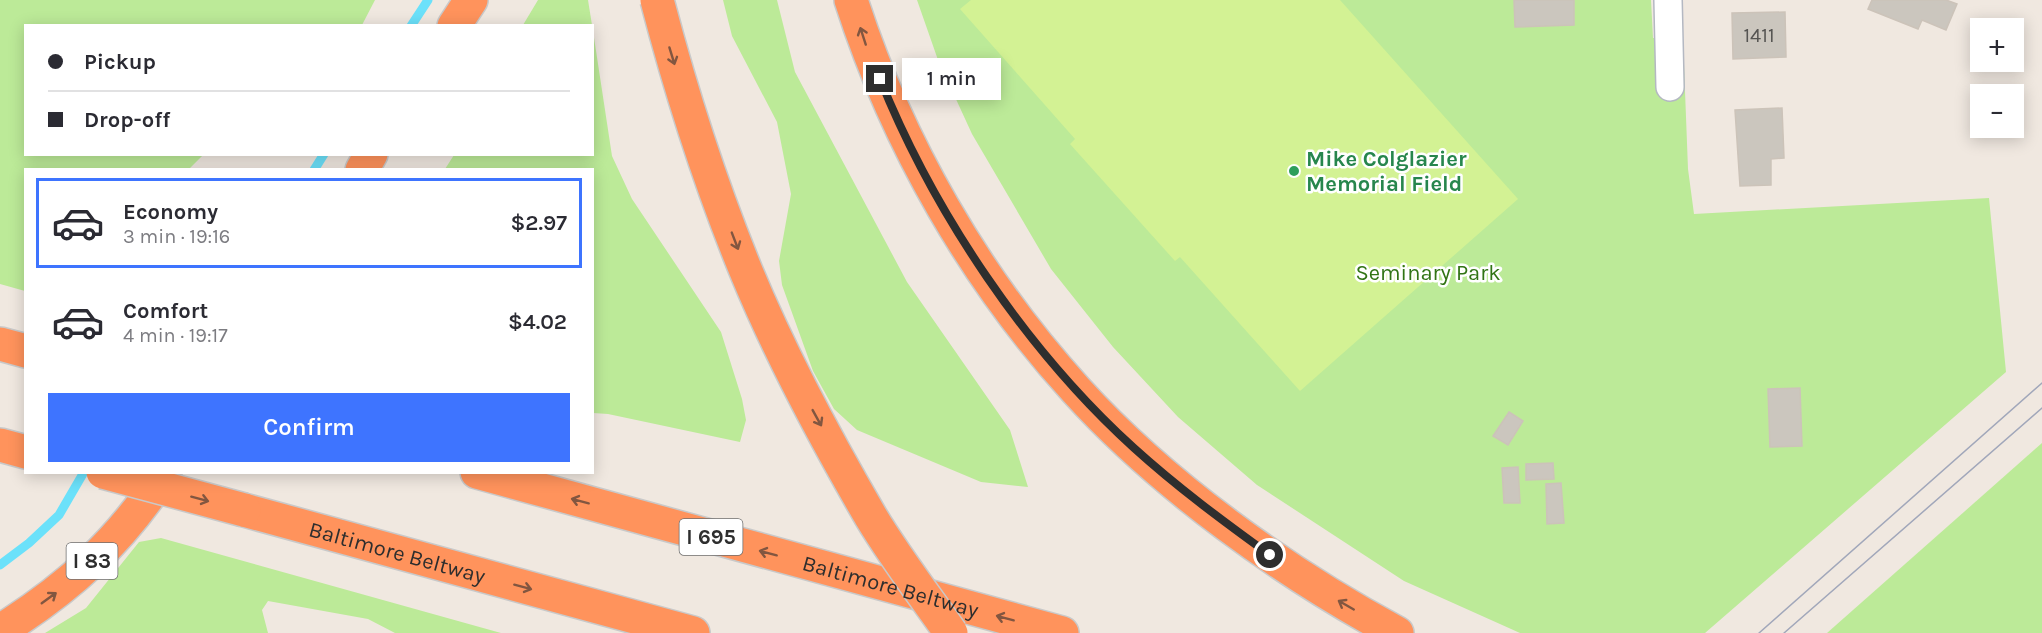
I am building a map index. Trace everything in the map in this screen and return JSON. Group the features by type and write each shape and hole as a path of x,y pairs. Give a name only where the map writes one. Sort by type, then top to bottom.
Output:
{"highway":[{"path":"455,24 471,0"},
{"path":"657,0 717,196 747,273 802,392 873,519 951,633"},
{"path":"851,0 865,43 895,116 930,184 1007,306 1076,390 1134,447 1198,502 1335,598 1397,633"},
{"path":"0,344 24,350"},
{"name":"Baltimore Beltway","path":"110,474 693,633"},
{"name":"I 83","path":"0,630 53,596 96,558 146,502 164,474"},
{"name":"Baltimore Beltway","path":"484,474 1062,633"}],"street":[{"path":"1668,0 1670,87"}],"green space":[{"path":"0,0 375,0 363,24 24,24 24,156 202,156 190,168 24,168 24,291 0,284"},
{"path":"538,0 588,0 592,24 524,24"},
{"path":"723,0 777,0 795,72 907,282 1010,430 1028,487 981,482 857,430 834,409 813,371 782,285 779,261 791,194 777,122 732,36"},
{"name":"Seminary Park","path":"917,0 1651,0 1653,38 1683,39 1688,169 1694,214 1989,198 2006,372 1705,633 1520,633 1404,581 1257,485 1178,417 1113,347 1051,269 972,134 938,60"},
{"name":"Mike Colglazier Memorial Field","path":"971,0 1340,0 1518,199 1300,391 1180,257 1175,261 1070,144 1075,139 960,9"},
{"path":"594,38 612,156 632,199 721,332 742,399 746,420 740,442 608,414 594,413 594,168 446,168 453,156 594,156"},
{"path":"2042,443 2042,633 1827,633"},
{"path":"161,538 501,633 395,633 368,619 268,601 262,610 268,633 45,633 86,608 139,542"}],"building":[{"path":"1514,0 1574,0 1574,25 1515,27"},
{"path":"1872,0 1946,0 1957,4 1946,30 1922,20 1918,29 1868,9"},
{"path":"1785,12 1786,57 1733,59 1732,13"},
{"path":"1782,108 1784,158 1771,159 1771,185 1740,186 1735,110"},
{"path":"1800,388 1802,446 1770,447 1768,389"},
{"path":"1509,412 1523,421 1508,445 1493,436"},
{"path":"1553,463 1554,479 1526,480 1526,464"},
{"path":"1518,467 1520,503 1504,503 1502,468"},
{"path":"1561,483 1564,523 1547,524 1546,484"}],"waterway":[{"path":"412,24 428,0"},
{"path":"315,168 323,156"},
{"path":"0,565 29,543 59,515 83,474"}],"tram line":[{"path":"1759,633 2042,383"},
{"path":"1784,633 2042,408"}],"place":[{"name":"Mike Colglazier Memorial Field","path":"1294,171"}],"route":[{"path":"880,79 895,116 930,184 1007,306 1076,390 1134,447 1198,502 1270,555"}]}
